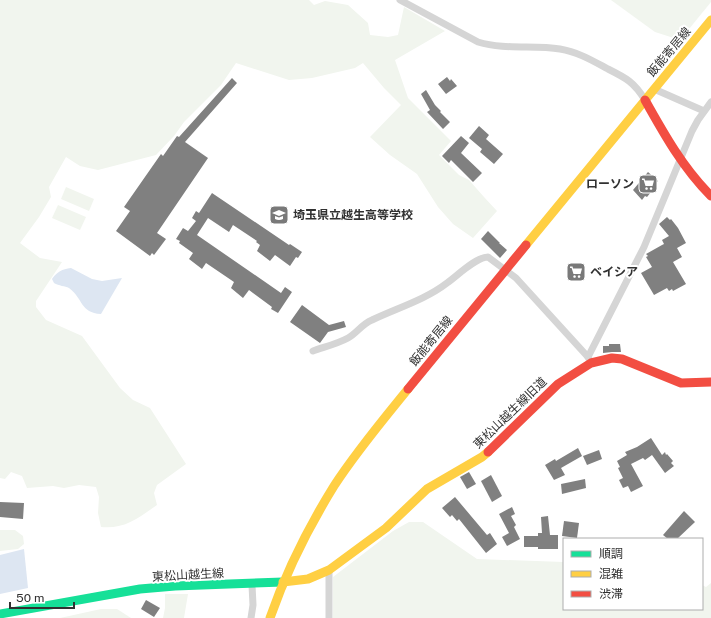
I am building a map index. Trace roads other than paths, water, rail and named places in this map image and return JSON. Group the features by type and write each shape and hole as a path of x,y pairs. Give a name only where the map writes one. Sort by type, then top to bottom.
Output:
{"main road":[{"name":"飯能寄居線","path":"270,618 282,582 314,519 334,486 366,439 711,20"},
{"path":"645,100 680,159 704,190 711,196"},
{"name":"東松山越生線旧道","path":"282,582 308,579 329,570 386,528 427,489 482,457 558,384 589,360 612,358 622,359 681,383 711,382"},
{"name":"東松山越生線","path":"0,614 161,587 282,582"}],"street":[{"path":"400,0 478,42 505,47 559,49 577,53 618,73 635,85 645,100"},
{"path":"654,89 704,112"},
{"path":"313,351 347,339 370,321 442,287 484,257 488,257 516,278 589,360 644,247 692,131 711,102"},
{"path":"329,570 329,618"},
{"path":"251,618 253,605 252,584"}],"place":[{"name":"ローソン","path":"648,184"},
{"name":"埼玉県立越生高等学校","path":"279,215"},
{"name":"ベイシア","path":"576,272"}]}
